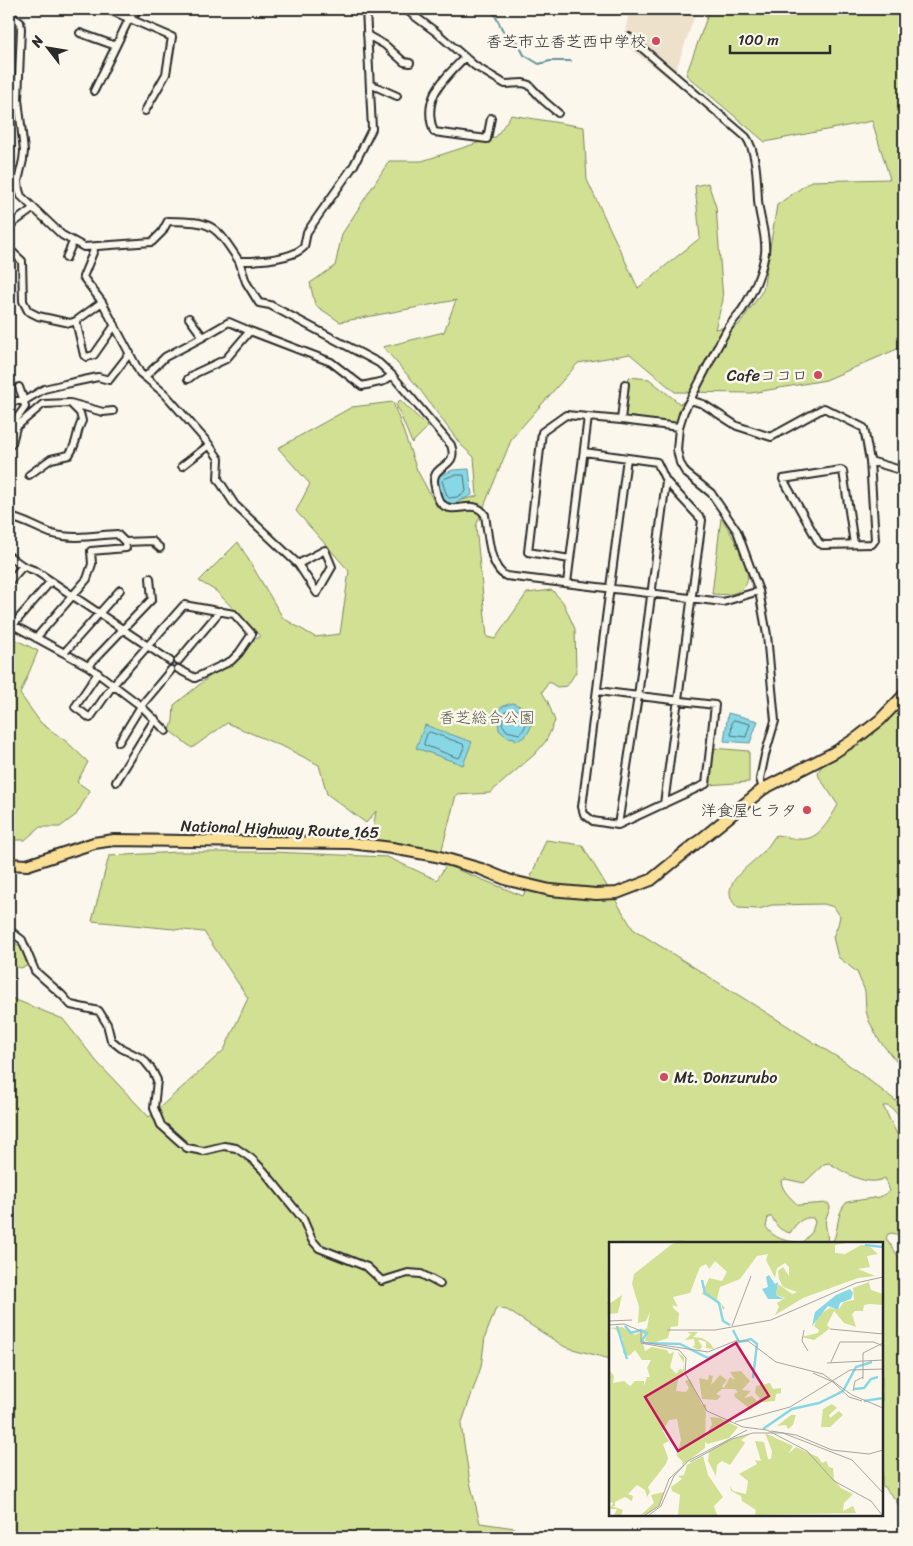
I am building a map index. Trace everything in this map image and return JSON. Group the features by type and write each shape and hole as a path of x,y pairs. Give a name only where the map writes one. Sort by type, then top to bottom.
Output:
{"highway":[{"name":"National Highway Route 165","path":"9,864 27,865 94,843 114,840 350,843 436,856 480,869 508,880 550,890 596,894 617,892 651,880 763,789 834,752 858,737 880,720 904,696"}],"street":[{"path":"107,9 172,37 166,74 145,111"},
{"path":"94,91 129,19 139,9"},
{"path":"239,260 265,260 291,256 304,247 307,232 354,165 372,129 366,9"},
{"path":"405,9 436,32 475,66 505,84 523,83 529,85 558,113"},
{"path":"9,15 20,22 21,29 18,99 24,160 18,180 19,190 34,208 62,234 84,247 152,242 162,232 168,220 198,222 210,226 221,234 239,260 246,282 259,302 270,305 379,363 392,375 451,445 453,456 450,462 440,468 434,476 433,481 438,500 447,508 456,509 472,506 482,511 485,515 494,562 497,569 506,576 724,602 759,591"},
{"path":"80,33 116,46"},
{"path":"367,35 385,46 404,62 410,63"},
{"path":"629,37 746,137 752,150 758,202 765,238 762,267 756,284 742,309 729,326 684,412 677,450 680,463 686,473 711,492 737,531 759,591 767,635 775,721 760,779 763,789"},
{"path":"465,57 437,88 432,99 430,115 434,132 487,139 491,118"},
{"path":"370,84 397,96"},
{"path":"9,226 34,208"},
{"path":"66,258 73,242"},
{"path":"92,247 94,250 83,277 102,302 140,372 165,394 209,445 219,459 218,479 235,505 298,564 321,601"},
{"path":"9,249 22,261 24,301 28,311 38,316 70,322 76,321 102,302"},
{"path":"189,318 203,337"},
{"path":"76,321 84,355 87,357 94,355 115,325"},
{"path":"145,377 165,357 229,322 331,362 362,386 384,381 392,375"},
{"path":"188,380 196,373 226,360 250,331"},
{"path":"9,401 24,401 44,389 58,385 98,377 109,380 130,353"},
{"path":"621,420 625,384"},
{"path":"16,427 15,421 25,407 19,387"},
{"path":"690,400 703,404 737,426 771,437 824,408 864,428 870,461 875,540 872,544 823,545 820,543 783,479 843,471 854,544"},
{"path":"29,475 50,459 69,455 75,446 78,428 82,421 80,413 70,403"},
{"path":"9,446 16,427 43,404 70,403 102,412 112,411"},
{"path":"570,559 528,552 542,432 566,415 680,427"},
{"path":"567,582 588,418"},
{"path":"182,466 209,445"},
{"path":"584,452 657,462 666,481 702,520 664,804"},
{"path":"597,691 715,705 706,784 618,825 593,821 584,814 582,807 627,458"},
{"path":"870,461 904,471"},
{"path":"618,825 638,696 666,481"},
{"path":"9,517 40,527 52,534 74,537 117,534 125,542 126,548 91,551 92,564 87,579 36,638"},
{"path":"125,542 152,541 160,548"},
{"path":"298,564 326,550 332,567 317,593"},
{"path":"9,556 23,566 36,571 170,661"},
{"path":"9,582 23,566"},
{"path":"88,666 152,599 150,578"},
{"path":"51,581 11,623 88,666 141,706 166,731"},
{"path":"64,653 120,590"},
{"path":"98,673 76,707 90,718 113,685 184,605 234,614 252,634 231,661 195,678 168,666 170,661"},
{"path":"120,742 141,706 180,664 178,661 220,611"},
{"path":"170,661 175,659 178,661"},
{"path":"116,782 155,719"},
{"path":"9,930 22,940 35,970 71,1005 99,1011 107,1024 111,1040 121,1048 143,1059 152,1070 157,1080 154,1108 161,1125 187,1148 203,1151 224,1146 236,1148 252,1159 263,1170 302,1220 312,1240 319,1248 367,1267 382,1281 408,1273 421,1274 440,1284"}],"shaded area":[{"name":"香芝市立香芝西中学校","path":"630,9 697,9 672,81 627,46 624,36"}],"green space":[{"name":"香芝総合公園","path":"710,9 904,9 904,215 902,218 904,346 826,380 751,393 675,392 630,354 578,363 512,438 476,526 487,637 495,639 527,593 552,590 563,602 575,629 576,672 567,686 557,687 549,682 542,692 555,721 546,741 535,754 490,793 456,795 441,853 371,841 376,811 366,823 327,794 319,765 286,748 227,723 192,748 170,731 174,705 260,636 216,591 199,581 238,542 283,618 315,637 340,634 349,571 296,511 310,484 278,448 352,407 393,402 417,470 437,507 477,496 474,457 460,444 418,387 383,347 444,332 456,300 340,322 315,305 310,283 335,266 342,234 389,161 422,161 496,137 511,115 584,127 587,180 638,288 700,238 695,186 708,183 716,207 723,300 715,329 739,325 763,290 777,205 811,181 890,179 872,121 765,142 686,75"},
{"path":"629,377 649,379 680,404 686,400 677,424 624,421"},
{"path":"400,400 428,427 412,443 396,404"},
{"path":"721,518 739,549 748,576 745,587 732,594 712,594"},
{"path":"9,636 38,651 20,694 41,723 67,742 88,762 77,782 90,791 76,815 60,827 40,827 25,840 9,840"},
{"path":"904,701 904,1071 879,1040 869,1021 866,1011 865,991 857,972 838,957 833,937 840,916 834,907 824,904 772,905 759,909 738,908 732,900 730,892 732,884 737,877 764,851 776,835 805,839 821,831 838,805 819,777 818,772 824,763"},
{"path":"712,748 749,751 749,782 708,785"},
{"path":"546,840 582,845 633,929 845,1062 904,1107 904,1127 890,1107 883,1106 904,1151 900,1170 901,1187 904,1189 904,1236 892,1233 888,1234 886,1238 904,1262 904,1515 895,1499 883,1486 883,1242 832,1242 839,1217 847,1202 880,1197 890,1191 885,1178 878,1181 863,1180 829,1163 824,1164 804,1183 785,1179 781,1181 785,1191 798,1205 828,1203 830,1210 826,1217 827,1242 803,1242 812,1232 815,1222 813,1218 805,1218 790,1233 777,1226 772,1217 768,1217 766,1227 769,1231 777,1237 794,1242 609,1242 609,1359 565,1347 507,1310 496,1308 485,1337 481,1367 461,1425 470,1482 480,1523 515,1528 517,1537 9,1537 9,996 63,1019 97,1062 149,1117 224,1050 248,998 204,932 92,921 109,856 178,852 272,852 387,857 437,880 446,865 523,896"},
{"path":"9,937 21,948 28,966 20,968 9,964"}],"water":[{"path":"469,469 472,495 453,504 444,502 437,482 438,476 453,470"},
{"path":"513,703 526,709 531,719 528,733 515,741 515,738 507,737 499,730 498,717 496,715 500,708"},
{"path":"728,713 758,721 750,743 724,741"},
{"path":"425,725 472,742 463,765 416,748"}],"waterway":[{"path":"490,9 509,43 517,41 524,55 539,64 550,61 571,61"}],"place":[{"name":"香芝市立香芝西中学校","path":"656,41"},
{"name":"Cafeココロ","path":"818,375"},
{"name":"洋食屋ヒラタ","path":"807,810"},
{"name":"Mt. Donzurubo","path":"664,1077"}]}
